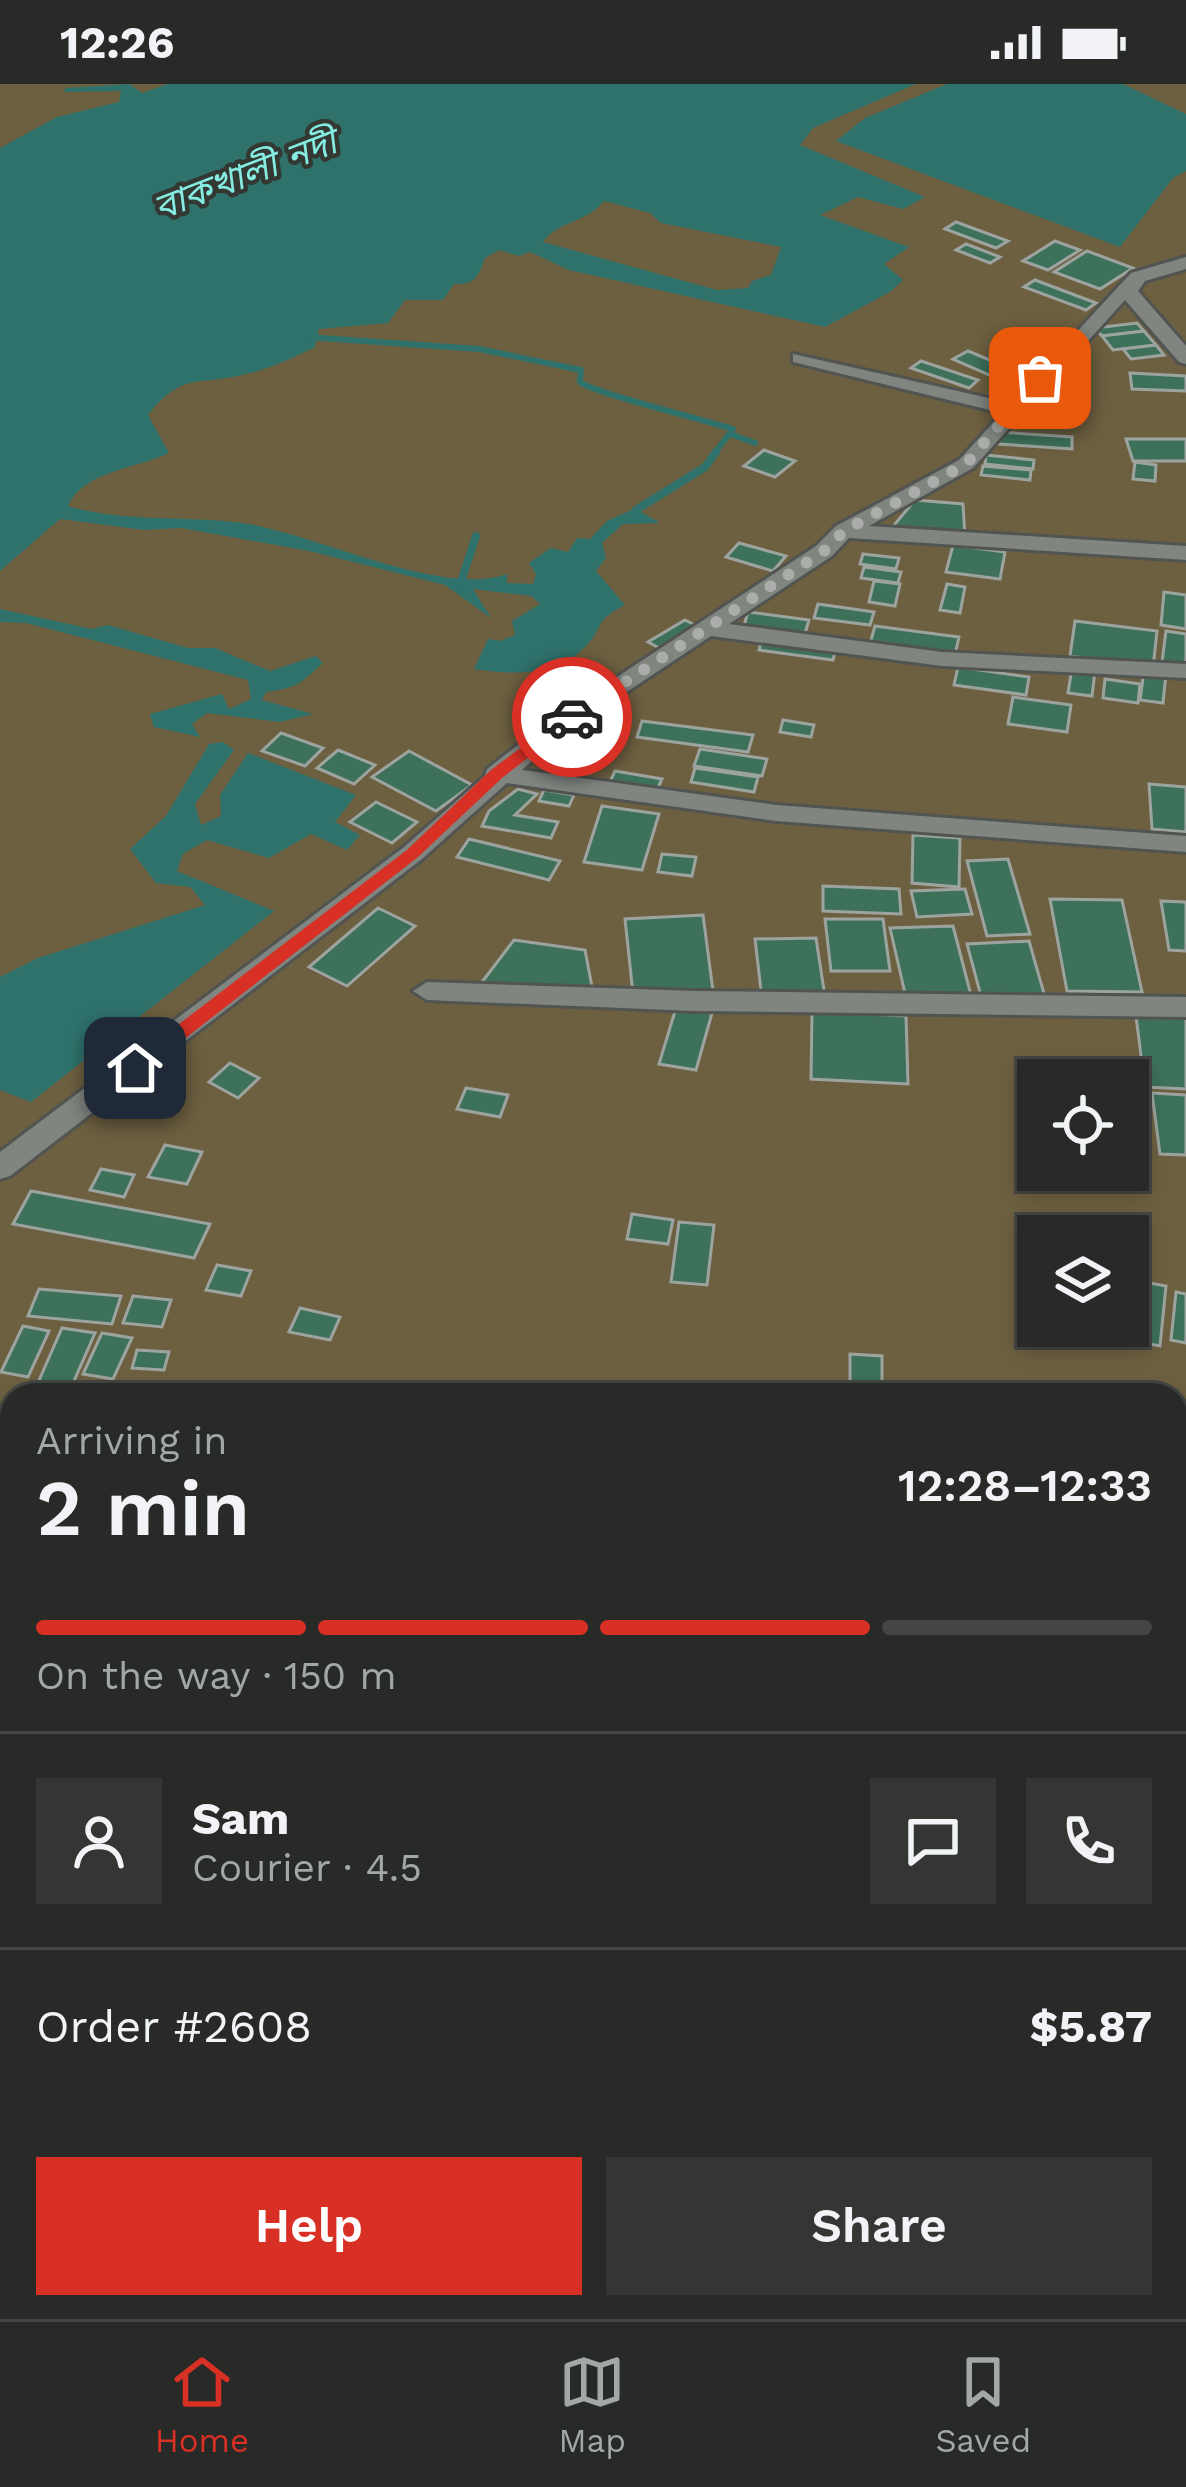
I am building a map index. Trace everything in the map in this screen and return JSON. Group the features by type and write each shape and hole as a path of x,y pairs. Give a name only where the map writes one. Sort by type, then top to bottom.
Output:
{"street":[{"path":"0,1168 412,854 496,774 550,732 824,551 844,531 966,464 1011,409 1130,285 1146,273 1186,262"},
{"path":"1130,285 1134,302 1186,358"},
{"path":"800,358 1011,409"},
{"path":"844,531 1186,553"},
{"path":"706,628 942,659 1186,670"},
{"path":"496,774 776,813 1186,844"},
{"path":"427,991 694,1001 1186,1007"}],"shaded area":[{"path":"0,84 1186,84 1186,1383 0,1383"}],"water":[{"name":"বাকখালী নদী","path":"129,84 142,93 168,84 916,84 813,128 800,145 925,197 903,209 858,197 820,215 909,247 884,264 903,280 825,327 569,270 530,252 519,256 499,250 485,258 475,278 454,284 443,300 405,300 388,323 319,329 315,347 279,364 180,386 148,415 169,453 98,478 75,494 68,506 129,517 264,527 410,570 479,579 507,574 507,583 533,584 536,574 529,563 551,548 568,552 577,538 590,539 607,521 642,505 641,512 660,523 623,524 602,543 606,558 596,571 625,605 603,620 586,646 547,668 488,671 474,669 488,639 500,641 515,635 512,621 540,604 531,596 473,589 491,618 445,585 309,551 181,528 144,530 60,519 0,571 0,148 57,117 119,102 121,91 63,92 66,88","holes":["604,201 650,213 661,223 781,247 771,275 752,281 748,288 717,290 543,242"]},
{"path":"947,84 1123,84 1186,114 1186,171 1173,178 1120,247 836,141 865,118"},
{"path":"0,609 92,629 108,625 188,648 215,648 270,671 316,656 323,663 304,680 266,692 262,700 313,714 280,722 207,713 192,724 200,737 154,727 150,714 222,694 229,709 251,699 248,680 26,623 0,622"},
{"path":"223,742 234,750 195,804 201,825 221,816 220,795 248,753 356,795 335,822 360,835 347,850 311,834 269,858 207,840 183,854 177,871 274,911 31,1102 0,1090 0,977 38,958 205,905 190,887 156,883 130,849 166,816 209,744"}],"building":[{"path":"956,222 1008,241 996,248 945,229"},
{"path":"1055,241 1080,250 1048,270 1023,261"},
{"path":"966,244 1000,257 990,263 956,250"},
{"path":"1087,251 1133,268 1100,289 1054,272"},
{"path":"1035,280 1096,303 1086,310 1024,287"},
{"path":"1137,323 1144,331 1102,336 1095,328"},
{"path":"1144,331 1156,345 1113,350 1102,336"},
{"path":"1156,345 1164,355 1131,359 1123,349"},
{"path":"968,351 1009,368 994,377 953,359"},
{"path":"921,361 978,380 969,388 911,368"},
{"path":"1130,373 1186,376 1186,391 1132,389"},
{"path":"999,432 1072,437 1072,449 999,444"},
{"path":"1126,439 1186,439 1186,461 1133,461"},
{"path":"764,450 795,461 775,477 744,466"},
{"path":"986,455 1034,460 1033,469 985,464"},
{"path":"1135,462 1156,465 1155,481 1133,479"},
{"path":"983,466 1031,470 1030,480 981,475"},
{"path":"915,500 963,504 965,538 890,530"},
{"path":"739,543 786,556 773,571 726,557"},
{"path":"953,545 1005,552 1000,579 946,572"},
{"path":"863,554 899,558 896,569 860,564"},
{"path":"864,567 901,572 898,583 861,578"},
{"path":"874,581 900,584 895,606 869,602"},
{"path":"947,584 965,587 960,613 940,610"},
{"path":"1164,592 1186,595 1186,629 1161,625"},
{"path":"818,604 874,612 870,625 814,618"},
{"path":"748,612 809,620 804,637 743,629"},
{"path":"685,620 701,628 665,651 648,642"},
{"path":"1075,621 1157,631 1153,668 1070,656"},
{"path":"875,626 959,637 954,659 869,647"},
{"path":"1166,631 1186,634 1186,665 1162,662"},
{"path":"763,636 836,646 833,660 759,650"},
{"path":"958,667 1029,677 1026,695 954,685"},
{"path":"1072,668 1095,671 1092,696 1068,693"},
{"path":"1144,671 1166,674 1163,703 1140,700"},
{"path":"1105,679 1140,684 1138,703 1103,698"},
{"path":"1013,697 1071,705 1067,732 1008,724"},
{"path":"783,720 814,725 811,737 780,732"},
{"path":"642,721 753,735 748,752 637,737"},
{"path":"281,733 323,748 305,766 262,751"},
{"path":"700,749 767,759 762,776 694,766"},
{"path":"338,750 375,765 354,784 317,768"},
{"path":"409,751 472,785 436,811 372,777"},
{"path":"695,768 758,777 754,792 691,782"},
{"path":"615,771 662,779 656,792 609,784"},
{"path":"1149,784 1186,787 1186,832 1152,829"},
{"path":"518,789 537,794 515,815 558,822 551,838 482,826 489,811"},
{"path":"544,790 574,795 569,806 539,801"},
{"path":"376,802 417,822 392,843 350,822"},
{"path":"602,806 659,814 642,870 584,862"},
{"path":"913,835 960,838 959,887 912,883"},
{"path":"469,839 560,861 549,880 457,857"},
{"path":"662,854 696,857 692,876 658,872"},
{"path":"1008,859 1030,934 987,936 967,861"},
{"path":"823,886 899,889 901,914 823,911"},
{"path":"965,889 972,914 917,917 911,891"},
{"path":"1050,899 1122,900 1142,992 1067,991"},
{"path":"1161,901 1186,902 1186,951 1169,950"},
{"path":"378,908 415,926 347,986 309,967"},
{"path":"703,915 713,991 633,994 625,919"},
{"path":"825,919 883,919 890,971 831,971"},
{"path":"953,926 972,999 907,1002 890,928"},
{"path":"816,938 825,997 762,999 755,939"},
{"path":"514,940 585,950 593,992 479,986"},
{"path":"1029,941 1045,997 982,1000 967,944"},
{"path":"676,1008 712,1013 696,1070 659,1064"},
{"path":"812,1011 906,1016 908,1084 811,1079"},
{"path":"1136,1016 1186,1018 1186,1089 1149,1087 1149,1059 1141,1059"},
{"path":"230,1063 259,1078 238,1098 209,1082"},
{"path":"466,1088 508,1095 500,1117 457,1109"},
{"path":"1152,1093 1186,1095 1186,1155 1160,1154"},
{"path":"165,1145 202,1152 187,1184 148,1177"},
{"path":"101,1169 134,1175 124,1197 90,1190"},
{"path":"31,1191 210,1224 194,1258 13,1224"},
{"path":"632,1214 673,1220 668,1244 627,1239"},
{"path":"679,1222 714,1225 707,1285 671,1282"},
{"path":"217,1265 251,1271 241,1296 206,1290"},
{"path":"1149,1283 1166,1286 1160,1346 1149,1344"},
{"path":"39,1289 121,1296 112,1324 28,1316"},
{"path":"1176,1292 1186,1294 1186,1343 1171,1340"},
{"path":"133,1296 171,1300 162,1327 123,1323"},
{"path":"300,1308 340,1317 330,1340 289,1332"},
{"path":"23,1326 49,1331 28,1377 1,1372"},
{"path":"62,1328 95,1333 73,1383 38,1383"},
{"path":"102,1333 132,1338 113,1379 83,1374"},
{"path":"137,1350 169,1352 164,1370 132,1368"},
{"path":"850,1354 882,1356 882,1383 850,1383"}],"waterway":[{"path":"306,337 479,349 581,370 580,382 589,387 733,429 713,455"},
{"path":"733,435 755,443"},
{"path":"636,510 705,467 716,452"},
{"path":"461,582 476,536"}],"way so far":[{"path":"572,717 824,551 844,531 938,484 966,464 1040,378"}],"route":[{"path":"135,1068 412,854 496,774 572,717"}]}
